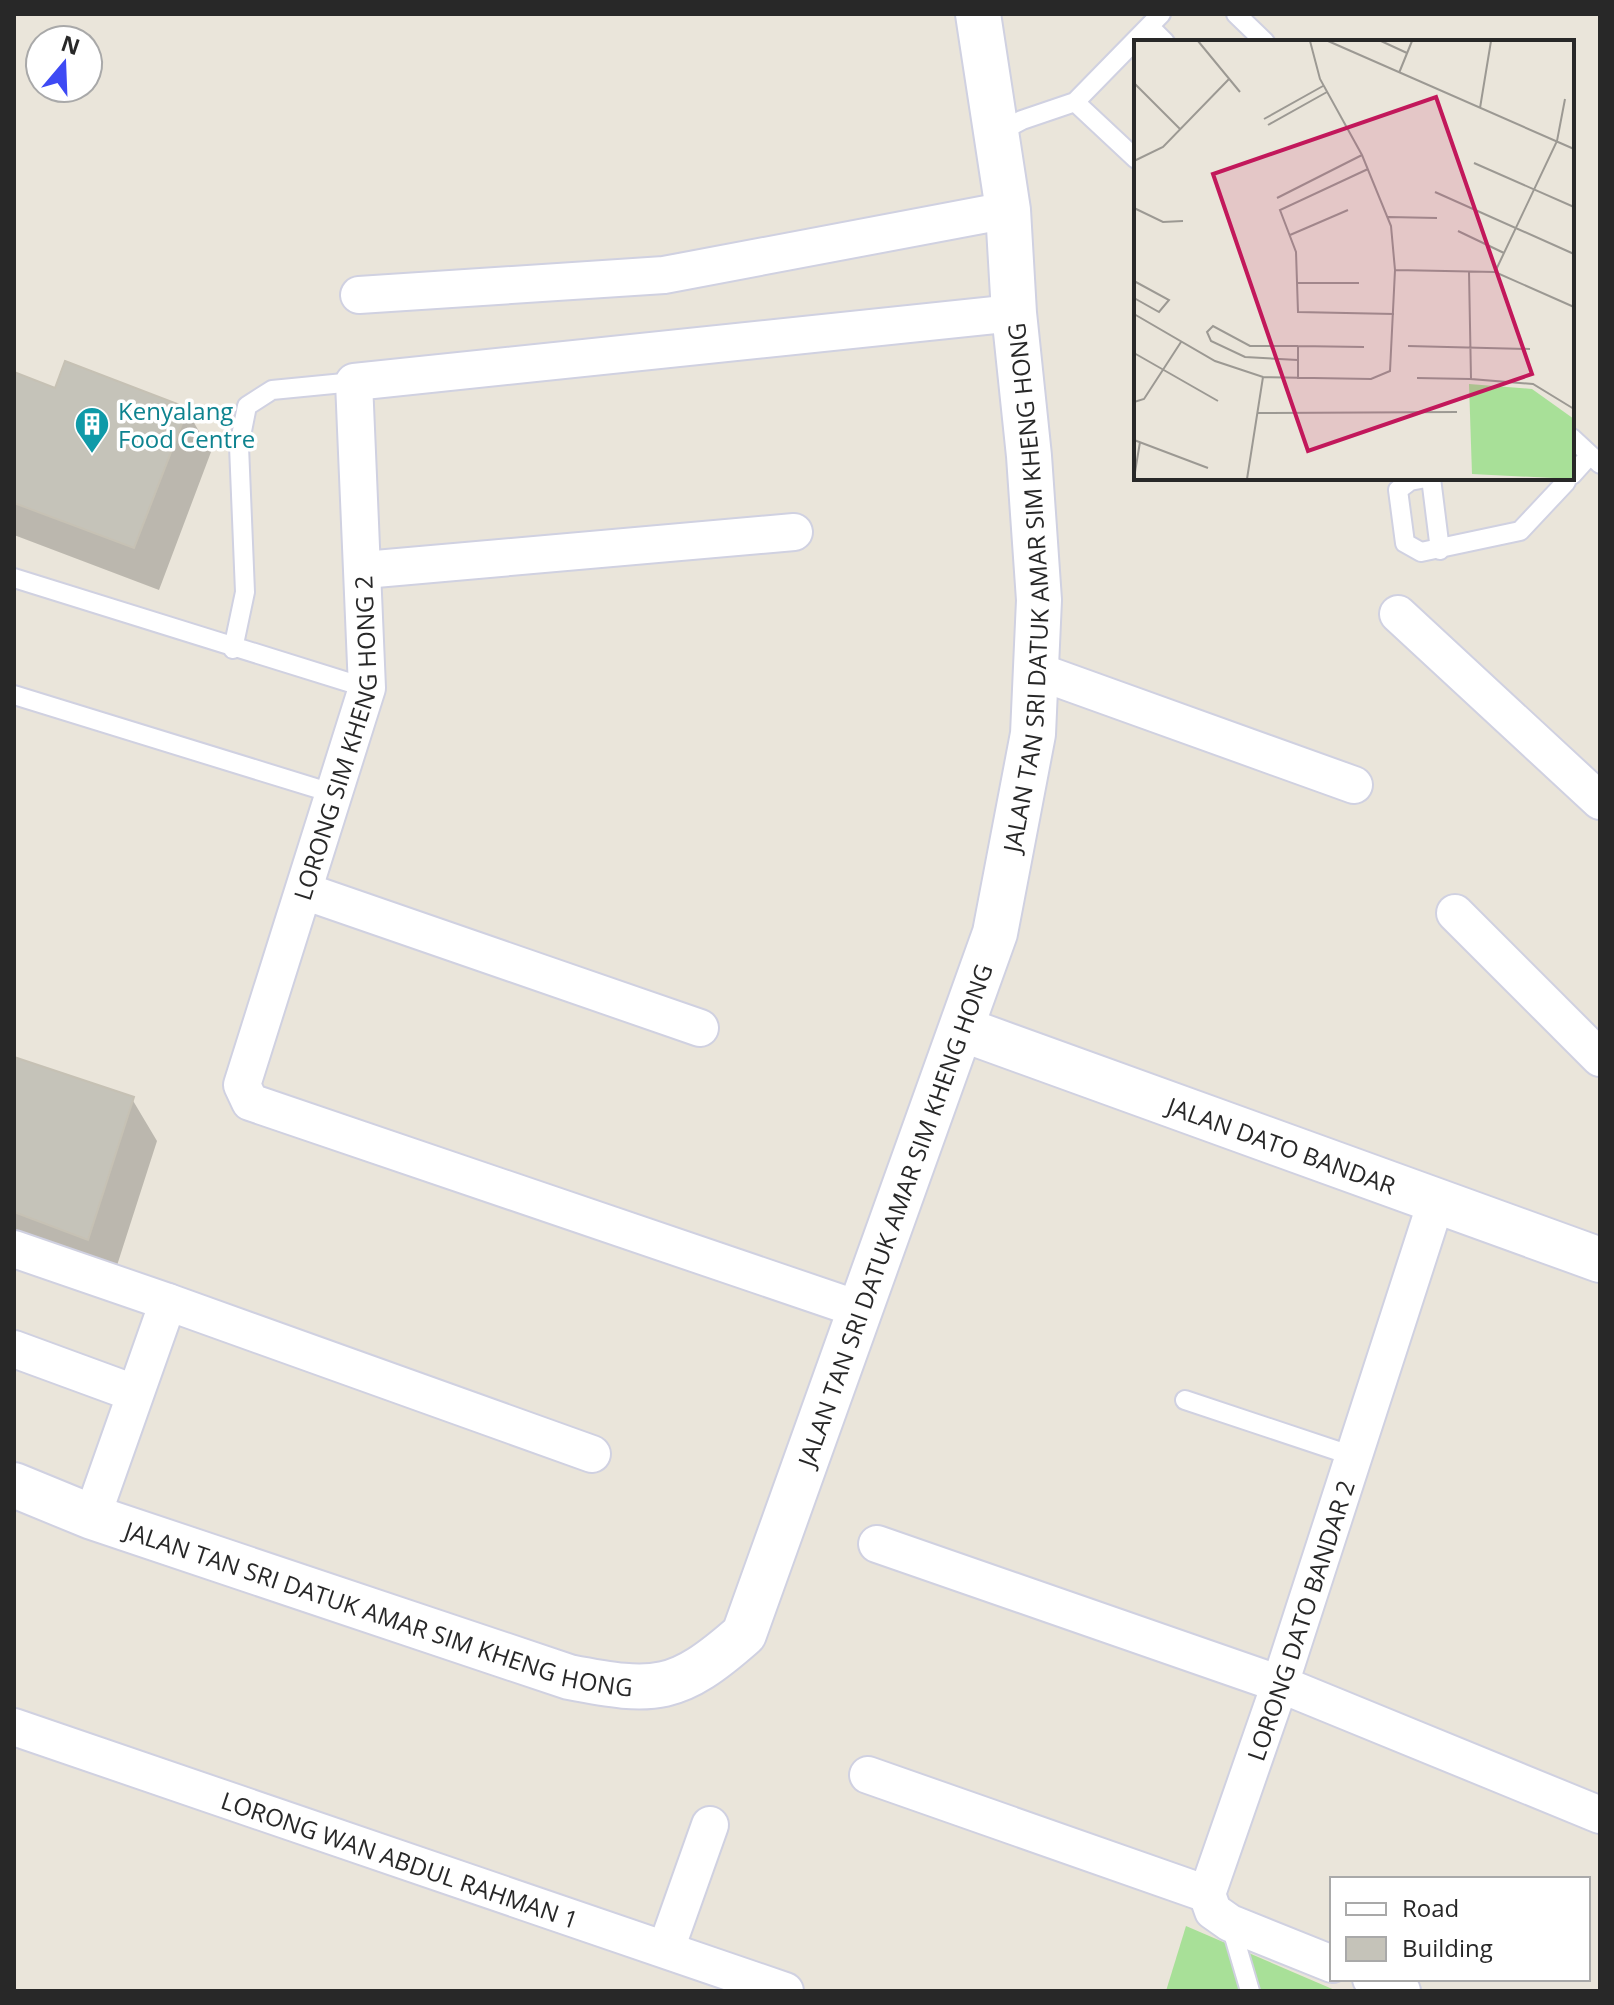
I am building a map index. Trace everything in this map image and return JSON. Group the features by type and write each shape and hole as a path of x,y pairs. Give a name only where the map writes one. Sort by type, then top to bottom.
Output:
{"street":[{"name":"JALAN TAN SRI DATUK AMAR SIM KHENG HONG","path":"14,1485 92,1517 569,1677 630,1689 668,1684 706,1667 744,1634 995,933 1033,734 1038,584 1008,210 978,14"},
{"path":"359,295 664,275 1008,210"},
{"path":"354,382 1014,313"},
{"name":"LORONG SIM KHENG HONG 2","path":"354,382 367,688 247,1064 242,1085 250,1102 861,1310"},
{"path":"364,570 794,532"},
{"path":"1398,614 1600,801"},
{"path":"1037,671 1354,785"},
{"path":"304,891 700,1028"},
{"path":"1455,913 1600,1058"},
{"name":"JALAN DATO BANDAR","path":"962,1029 1600,1260"},
{"name":"LORONG DATO BANDAR 2","path":"1207,1894 1280,1684 1436,1202"},
{"path":"14,1249 592,1454"},
{"path":"92,1517 168,1302"},
{"path":"14,1349 134,1393"},
{"path":"877,1544 1280,1684 1600,1815"},
{"name":"LORONG WAN ABDUL RAHMAN 1","path":"14,1727 785,1991"},
{"path":"868,1775 1207,1894 1213,1911 1230,1923 1330,1963"},
{"path":"666,1949 710,1825"},
{"path":"1376,1981 1402,1991"}],"lane":[{"path":"1236,14 1263,40"},
{"path":"1136,40 1155,21 1164,40"},
{"path":"998,133 1075,102 1134,42"},
{"path":"1075,102 1134,157"},
{"path":"233,649 245,592 239,446 247,406 272,390 354,382"},
{"path":"1574,440 1595,460 1574,474"},
{"path":"1416,480 1398,490 1405,543 1421,552 1520,531 1565,480"},
{"path":"1429,480 1440,550"},
{"path":"14,578 233,649 367,688"},
{"path":"14,695 335,794"},
{"path":"1185,1400 1353,1456"},
{"path":"1230,1923 1250,1991"}],"green space":[{"path":"1186,1926 1337,1991 1166,1991"}],"building":[{"name":"Kenyalang Food Centre","path":"65,361 188,408 134,548 14,503 14,372 55,388"},
{"path":"14,1057 134,1097 88,1240 14,1212"}],"place":[{"name":"Kenyalang Food Centre","path":"92,455"}]}
